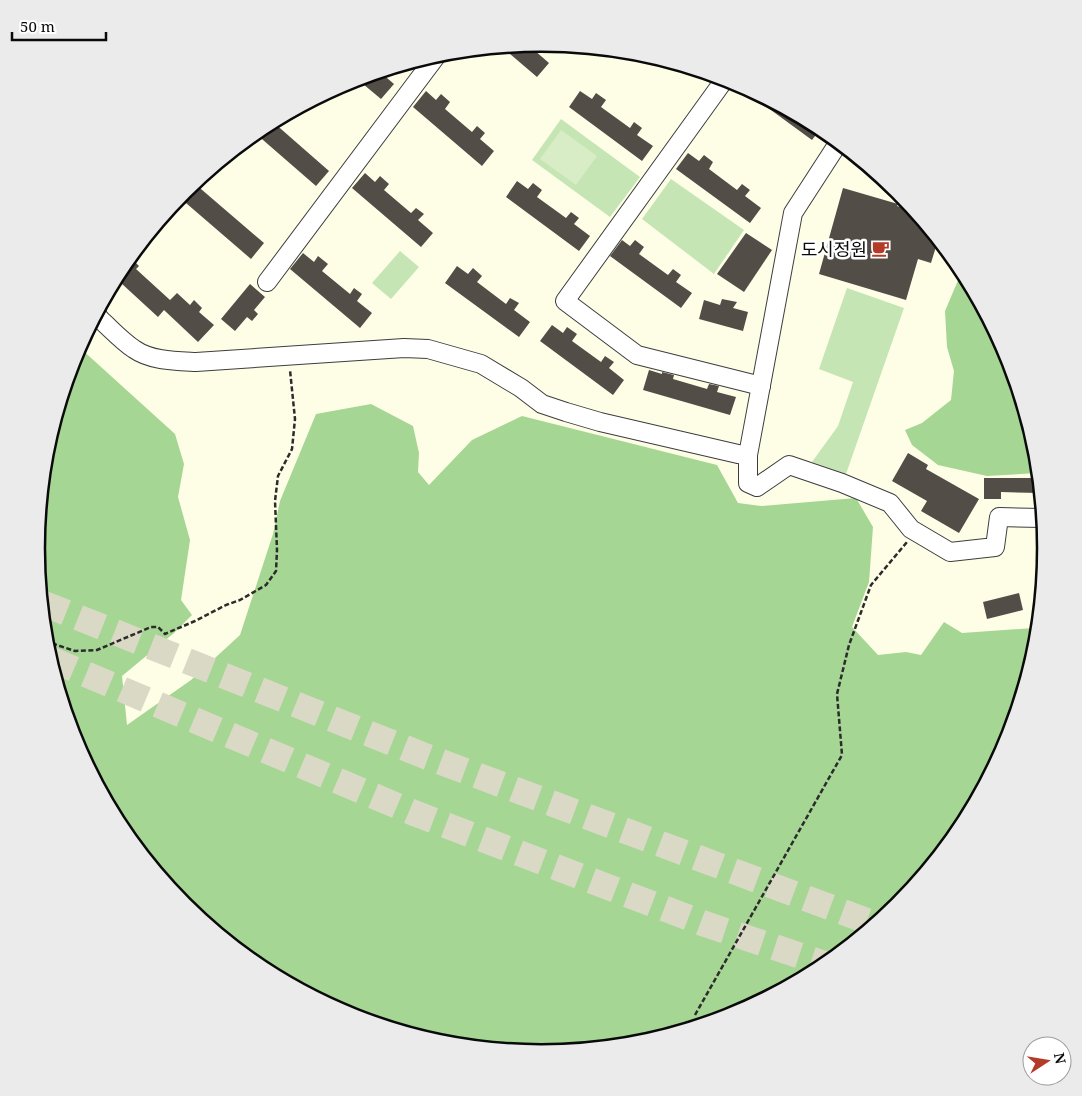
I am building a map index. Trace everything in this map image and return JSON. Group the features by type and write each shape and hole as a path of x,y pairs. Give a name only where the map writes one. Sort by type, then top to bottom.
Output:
{"street":[{"path":"267,282 428,66"},
{"path":"720,86 565,300 637,355 761,386"},
{"path":"835,148 793,213 748,455 748,483 757,487 789,464 890,503 911,529 950,552 995,547 999,517 1036,518"},
{"path":"101,320 136,350 155,358 174,361 196,362 404,348 428,349 482,364 521,388 542,404 566,412 617,426 748,455"}],"path":[{"path":"55,644 75,650 97,650 151,626 158,627 165,634 240,600 266,585 276,571 277,550 274,501 278,476 292,449 295,419 288,356"},
{"path":"696,1015 842,755 837,694 849,645 871,585 906,544 911,529"}],"green space":[{"path":"561,119 640,177 610,217 532,160"},
{"path":"561,130 597,156 576,185 540,159"},
{"path":"671,179 744,230 714,274 642,219"},
{"path":"400,251 419,267 391,299 372,283"},
{"path":"958,280 986,329 1011,389 1020,420 1031,473 987,476 938,465 912,445 905,430 922,423 951,400 954,371 947,347 945,311"},
{"path":"847,288 904,308 846,474 812,462 838,426 853,382 819,369"},
{"path":"85,353 175,434 184,464 178,497 190,540 181,600 192,615 174,633 122,676 127,725 191,680 240,635 273,534 280,501 316,414 371,404 413,426 419,453 418,472 429,485 472,440 522,416 717,465 738,503 761,506 856,498 873,527 869,582 852,627 878,655 906,652 921,655 944,622 962,633 1030,628 1011,707 986,767 971,796 935,850 892,899 843,942 789,978 760,993 700,1018 669,1027 606,1040 573,1043 541,1044 476,1040 413,1027 382,1018 322,993 293,978 239,942 214,921 190,899 147,850 111,796 96,767 71,707 62,676 49,613 46,580 45,548 49,483 62,420 71,389"}],"building":[{"path":"536,52 549,63 537,77 509,53"},
{"path":"386,77 394,84 381,99 364,85"},
{"path":"426,91 436,100 441,94 450,102 445,109 472,132 477,126 485,133 480,139 494,151 482,166 413,107"},
{"path":"580,91 592,99 596,93 606,100 601,107 630,128 634,122 642,128 637,135 653,146 642,161 569,107"},
{"path":"765,105 816,135 812,140"},
{"path":"279,127 329,171 316,186 261,139"},
{"path":"688,153 699,161 704,155 713,162 709,169 737,190 742,184 750,190 745,196 761,208 750,223 676,169"},
{"path":"365,173 375,182 380,176 389,184 384,190 411,213 416,208 424,214 418,220 433,233 421,247 352,188"},
{"path":"517,181 528,189 533,183 542,190 537,197 566,218 571,212 579,218 574,224 590,236 579,251 506,197"},
{"path":"200,188 264,243 251,259 185,202"},
{"name":"도시정원","path":"843,188 898,204 897,206 901,207 936,247 931,263 918,259 906,300 819,274"},
{"path":"746,233 772,250 744,292 717,274"},
{"path":"622,240 630,246 635,240 644,247 639,254 668,275 673,269 681,275 676,282 692,293 681,308 610,256"},
{"path":"303,253 314,262 318,256 328,264 322,271 350,294 354,288 362,294 357,301 372,313 360,328 290,269"},
{"path":"136,263 139,266 136,269 170,300 177,293 190,305 194,300 202,308 199,312 214,325 198,342 164,310 158,317 122,284"},
{"path":"457,266 468,274 473,268 482,276 477,282 506,304 510,298 519,303 514,310 530,322 519,337 445,283"},
{"path":"250,284 265,297 254,310 258,314 252,321 247,317 235,331 221,319"},
{"path":"722,299 737,302 733,308 748,312 743,331 699,319 704,300 720,305"},
{"path":"552,325 563,333 567,327 577,334 572,341 601,362 605,356 614,362 609,368 624,380 613,395 540,341"},
{"path":"649,370 674,375 673,379 707,389 709,384 719,386 717,392 736,397 730,415 643,390"},
{"path":"908,453 928,465 926,469 979,499 959,533 921,511 927,501 892,481"},
{"path":"984,478 1032,478 1034,493 1001,492 1001,499 984,499"},
{"path":"1019,593 1023,610 987,619 983,602"}],"tunnel":[{"path":"48,606 425,756 868,921"},
{"path":"59,663 414,813 705,924 816,961"}],"place":[{"name":"도시정원","path":"881,249"}]}
